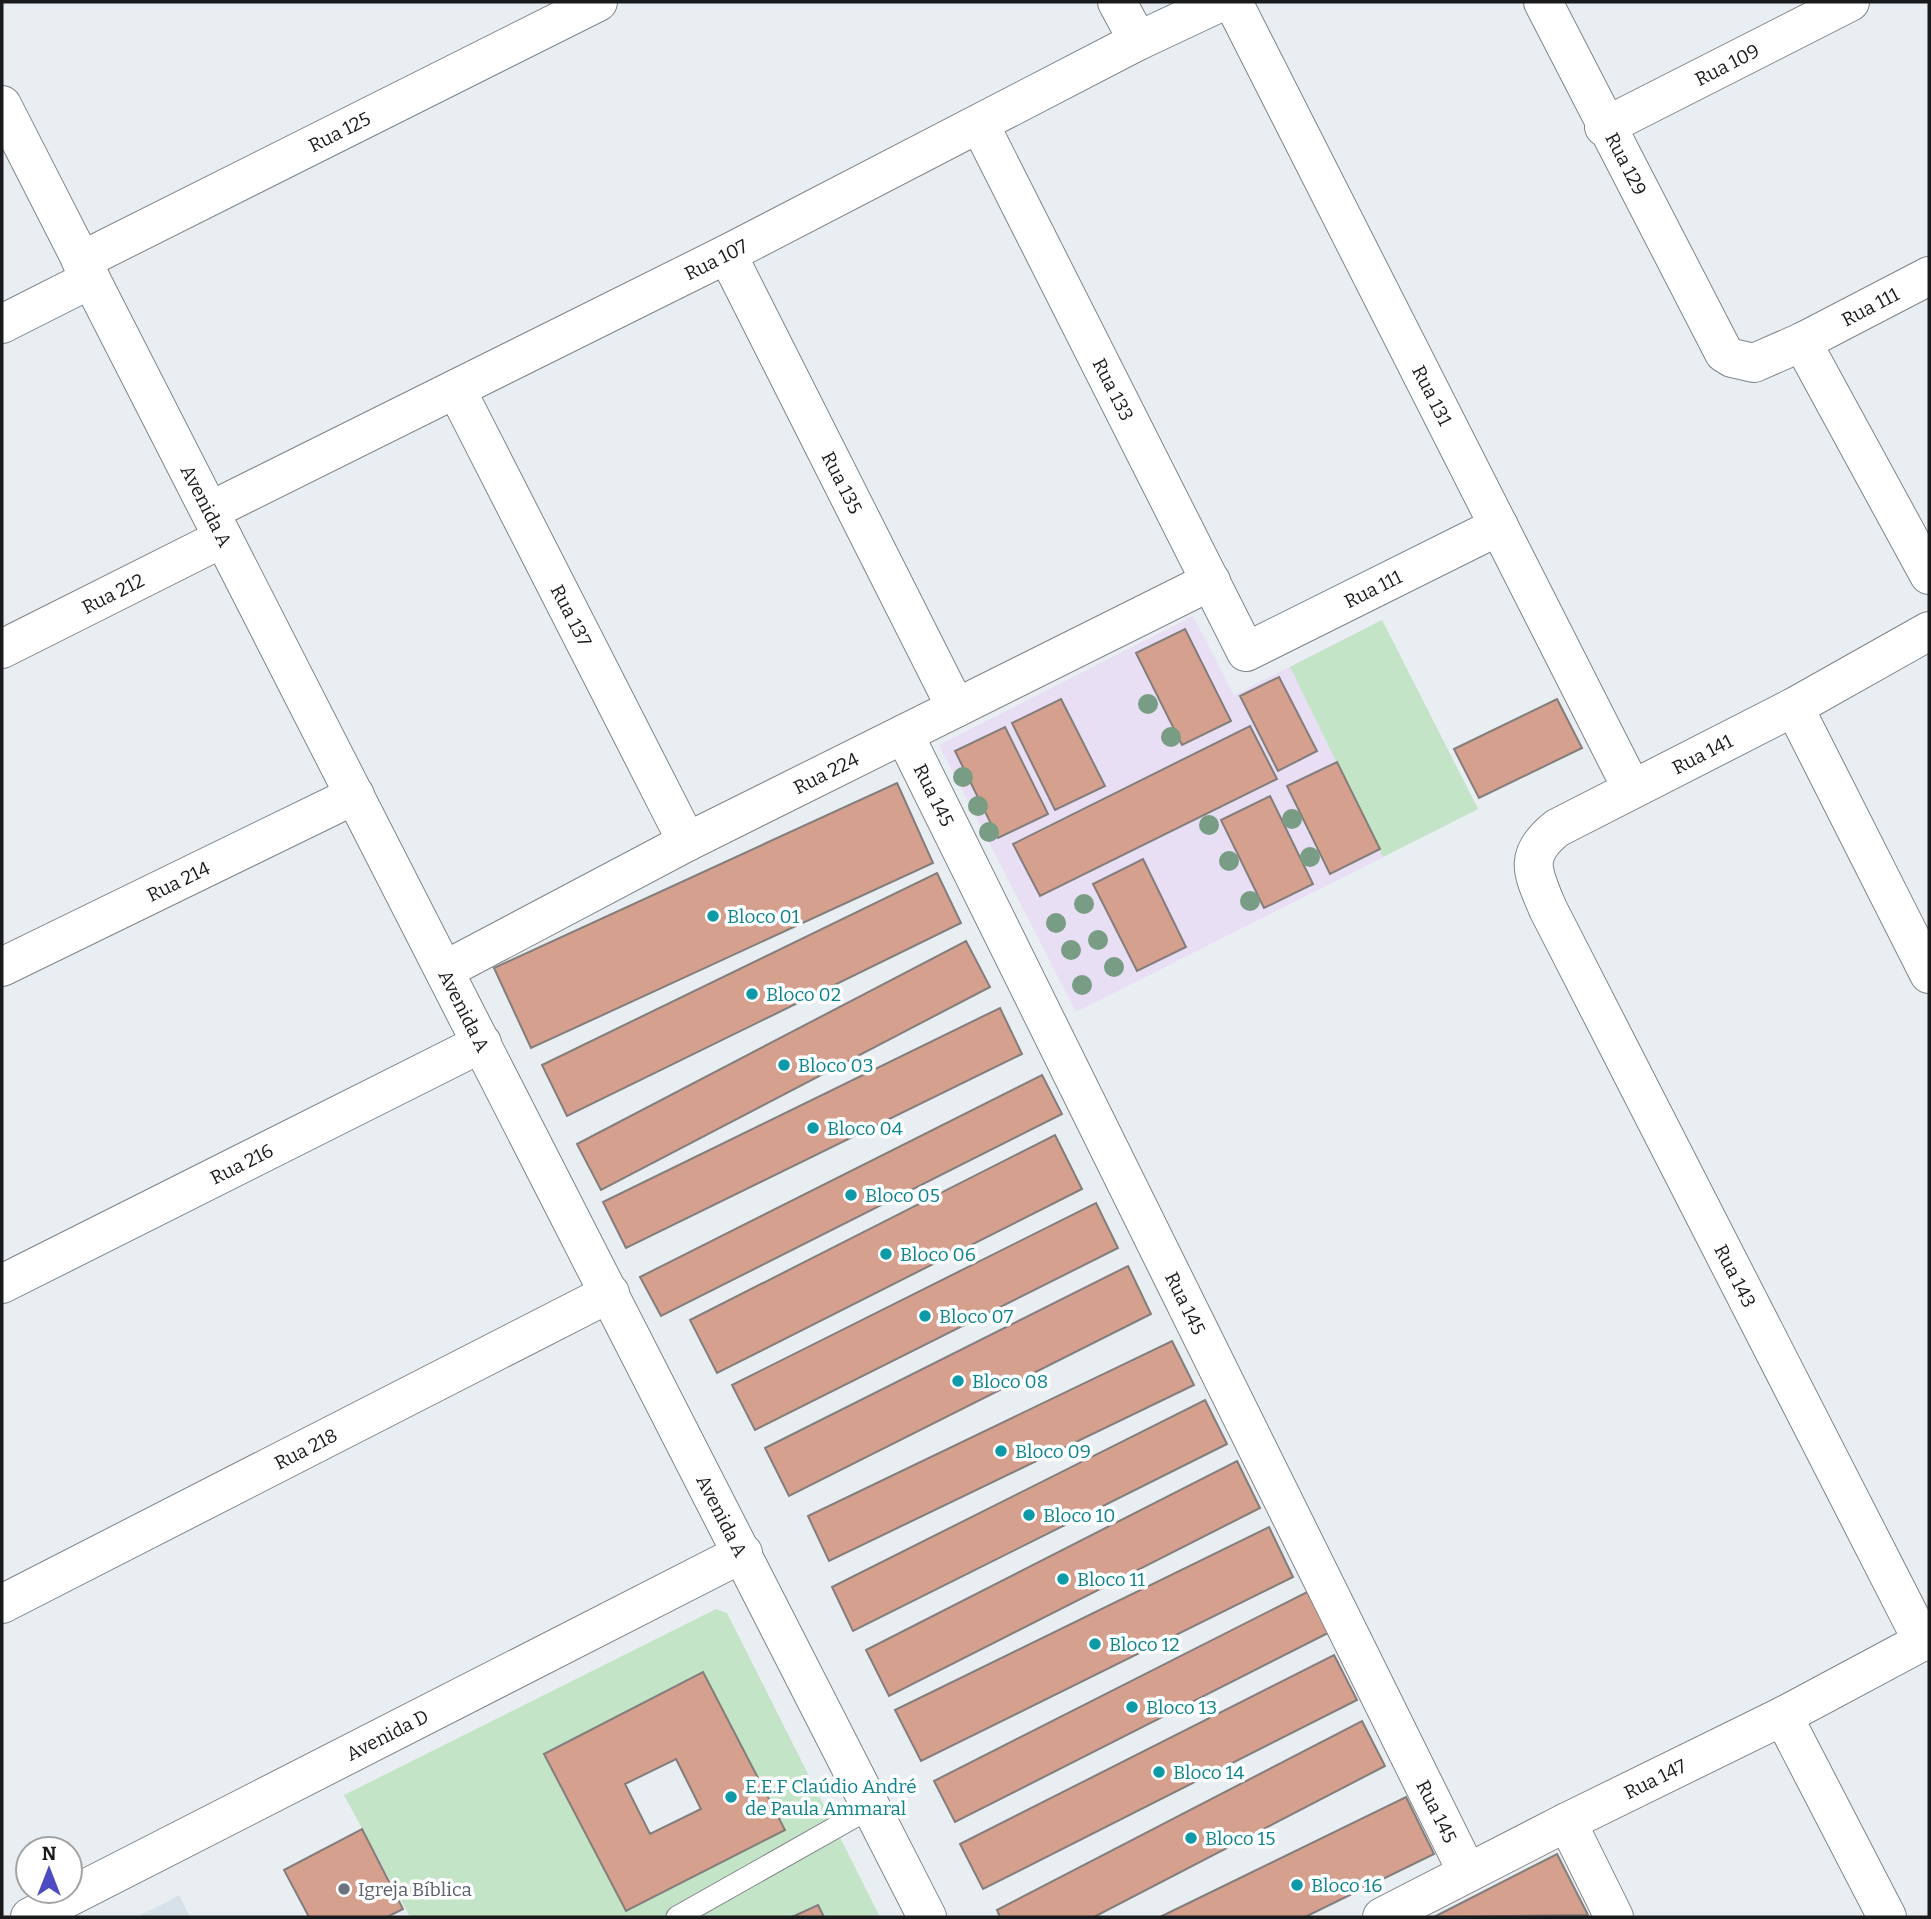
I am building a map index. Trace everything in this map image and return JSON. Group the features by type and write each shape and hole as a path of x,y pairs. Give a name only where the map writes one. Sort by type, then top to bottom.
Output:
{"street":[{"name":"Rua 125","path":"2,324 86,270 598,2"},
{"path":"1117,2 1138,41"},
{"name":"Rua 107","path":"216,524 456,389 981,125 1138,41 1221,2"},
{"name":"Rua 131","path":"1233,2 1632,789"},
{"name":"Rua 129","path":"1543,2 1707,326"},
{"name":"Rua 109","path":"1604,127 1850,2"},
{"name":"Avenida A","path":"2,105 744,1553 927,1917"},
{"name":"Rua 133","path":"981,125 1247,652"},
{"name":"Rua 135","path":"727,254 956,708"},
{"name":"Rua 111","path":"1707,326 1724,353 1754,363 1802,342 1929,276"},
{"path":"1802,342 1929,575"},
{"name":"Rua 137","path":"456,389 687,842"},
{"name":"Rua 212","path":"2,649 216,524"},
{"name":"Rua 111","path":"1247,652 1499,526"},
{"name":"Rua 224","path":"445,970 687,842 1211,581"},
{"name":"Rua 141","path":"1548,909 1534,875 1533,856 1541,841 1557,828 1794,707 1929,631"},
{"path":"1794,707 1929,975"},
{"name":"Rua 145","path":"904,734 1467,1872"},
{"name":"Rua 214","path":"2,967 355,795"},
{"name":"Rua 143","path":"1548,909 1926,1640"},
{"name":"Rua 216","path":"2,1284 482,1043"},
{"name":"Rua 218","path":"2,1604 610,1293"},
{"name":"Avenida D","path":"30,1917 744,1553"},
{"name":"Rua 147","path":"1382,1917 1467,1872 1783,1716 1926,1640"},
{"path":"1783,1716 1887,1917"},
{"path":"1567,1822 1614,1917"}],"lane":[{"path":"677,1917 870,1808"}],"shaded area":[{"path":"1193,616 1234,695 1382,620 1478,809 1076,1012 939,745"},
{"path":"179,1895 190,1917 136,1917 167,1902"}],"green space":[{"path":"1382,620 1478,809 1383,857 1290,667"},
{"path":"716,1609 727,1613 880,1917 824,1917 817,1905 792,1917 410,1917 344,1795","holes":["703,1672 785,1829 626,1911 544,1754"]}],"building":[{"path":"1185,629 1231,721 1182,745 1136,653"},
{"path":"1279,677 1317,751 1278,771 1240,696"},
{"path":"1061,699 1105,786 1055,810 1012,723"},
{"path":"1557,699 1582,748 1479,798 1454,749"},
{"path":"1250,726 1277,779 1040,896 1013,844"},
{"path":"1005,727 1048,814 998,838 955,751"},
{"path":"1337,762 1380,849 1330,874 1287,786"},
{"name":"Bloco 01","path":"897,783 933,863 531,1048 494,968"},
{"path":"1270,796 1313,884 1264,908 1221,820"},
{"path":"1143,859 1186,947 1137,971 1093,884"},
{"name":"Bloco 02","path":"937,873 961,923 567,1116 542,1065"},
{"name":"Bloco 03","path":"966,941 990,987 601,1190 577,1144"},
{"name":"Bloco 04","path":"1000,1008 1022,1054 626,1248 603,1202"},
{"name":"Bloco 05","path":"1042,1075 1062,1114 661,1316 640,1277"},
{"name":"Bloco 06","path":"1055,1135 1082,1189 717,1373 690,1320"},
{"name":"Bloco 07","path":"1096,1203 1118,1248 755,1430 732,1385"},
{"name":"Bloco 08","path":"1128,1266 1151,1314 789,1496 765,1448"},
{"name":"Bloco 09","path":"1172,1341 1194,1385 829,1561 808,1516"},
{"name":"Bloco 10","path":"1205,1400 1227,1444 853,1631 832,1587"},
{"name":"Bloco 11","path":"1237,1461 1260,1508 889,1696 866,1650"},
{"name":"Bloco 12","path":"1269,1527 1293,1577 921,1761 895,1710"},
{"name":"Bloco 13","path":"1309,1591 1330,1632 955,1822 934,1781"},
{"name":"Bloco 14","path":"1334,1655 1357,1700 983,1889 960,1844"},
{"name":"E.E.F Claúdio André de Paula Ammaral","path":"703,1672 785,1830 626,1911 544,1754","holes":["676,1759 701,1809 650,1834 625,1784"]},
{"name":"Bloco 15","path":"1362,1721 1385,1766 1094,1917 1000,1917 997,1910"},
{"name":"Bloco 16","path":"1406,1797 1434,1854 1305,1917 1160,1917"},
{"name":"Igreja Bíblica","path":"362,1829 403,1909 387,1917 309,1917 284,1870"},
{"path":"1557,1854 1588,1915 1434,1917"},
{"path":"818,1905 824,1917 792,1917"}],"place":[{"name":"Bloco 01","path":"713,916"},
{"name":"Bloco 02","path":"752,994"},
{"name":"Bloco 03","path":"784,1065"},
{"name":"Bloco 04","path":"813,1128"},
{"name":"Bloco 05","path":"851,1195"},
{"name":"Bloco 06","path":"886,1254"},
{"name":"Bloco 07","path":"925,1316"},
{"name":"Bloco 08","path":"958,1381"},
{"name":"Bloco 09","path":"1001,1451"},
{"name":"Bloco 10","path":"1029,1515"},
{"name":"Bloco 11","path":"1063,1579"},
{"name":"Bloco 12","path":"1095,1644"},
{"name":"Bloco 13","path":"1132,1707"},
{"name":"Bloco 14","path":"1159,1772"},
{"name":"E.E.F Claúdio André de Paula Ammaral","path":"731,1797"},
{"name":"Bloco 15","path":"1191,1838"},
{"name":"Bloco 16","path":"1297,1885"},
{"name":"Igreja Bíblica","path":"344,1889"}]}
